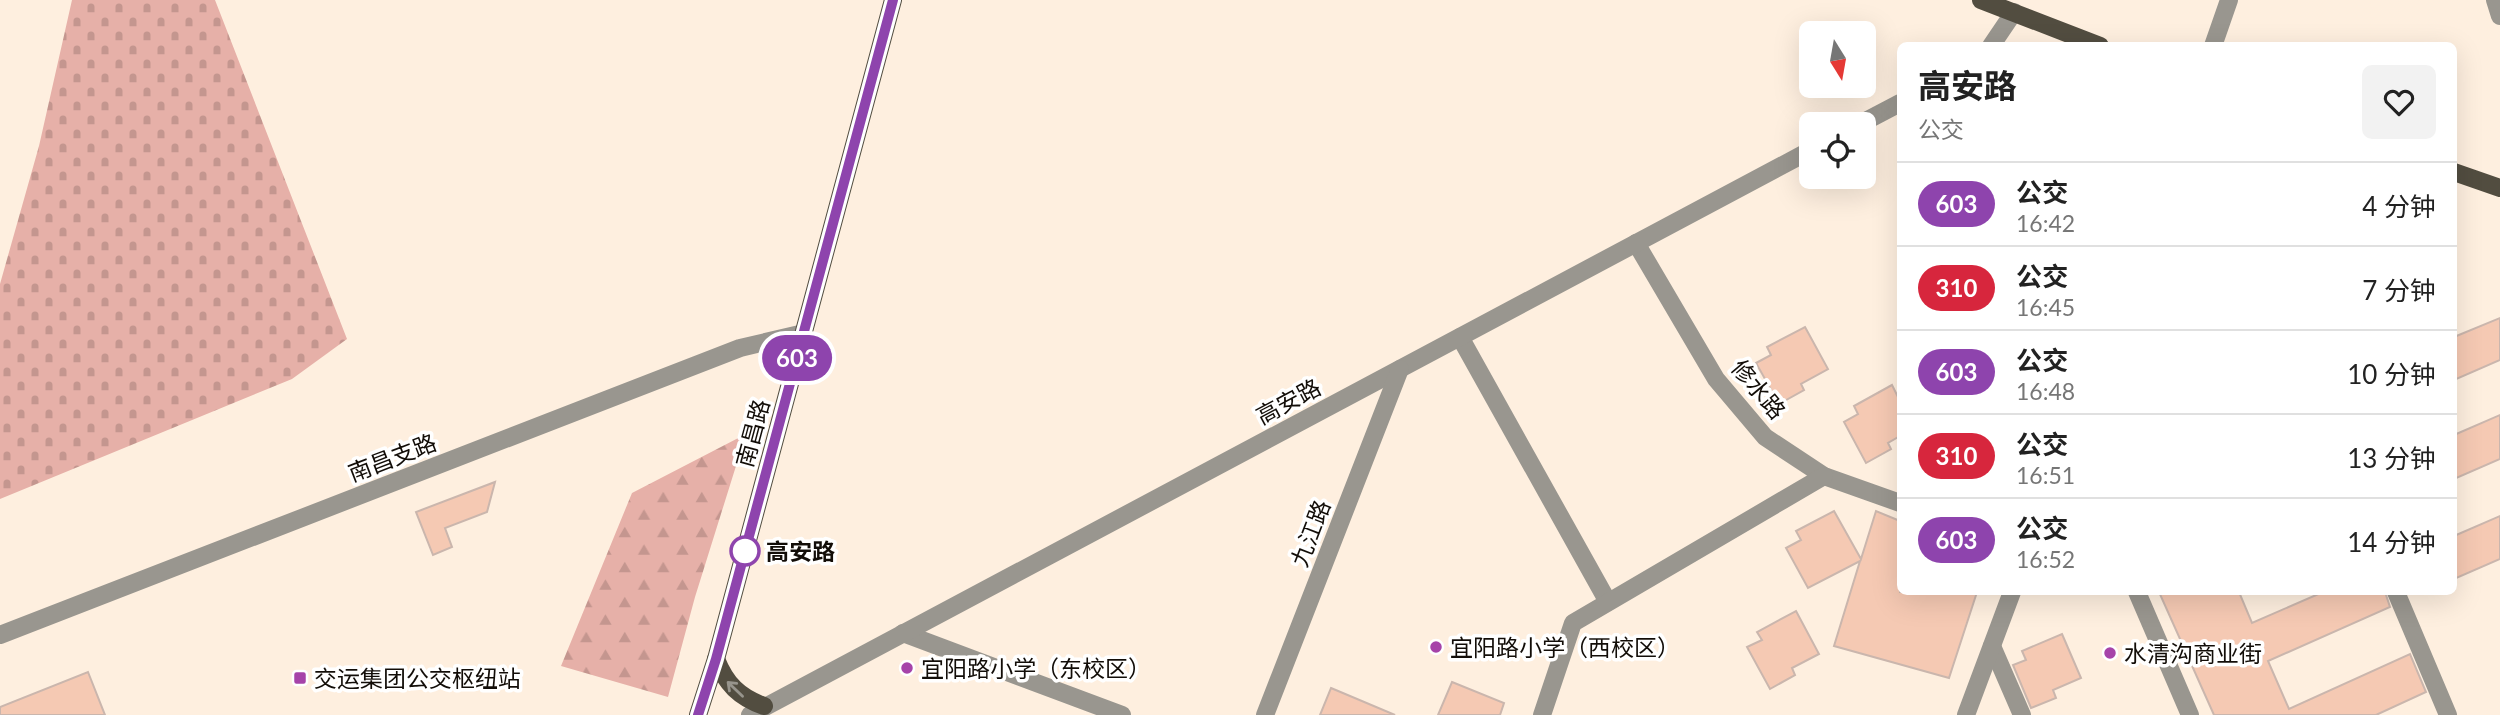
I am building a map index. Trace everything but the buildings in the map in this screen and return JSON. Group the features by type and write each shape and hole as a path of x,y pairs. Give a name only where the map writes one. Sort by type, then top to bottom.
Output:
{"main road":[{"name":"南昌路","path":"698,715 716,659 893,0"},
{"path":"1981,0 2090,42"},
{"path":"2457,173 2500,188"},
{"path":"716,659 724,678 757,711"}],"street":[{"path":"2214,42 2229,0"},
{"path":"2495,0 2500,16"},
{"path":"1994,42 2014,12"},
{"path":"1876,116 1897,105"},
{"name":"高安路","path":"757,711 1799,156"},
{"name":"修水路","path":"1636,243 1716,379 1765,437 1824,476 1897,502"},
{"name":"南昌支路","path":"0,635 740,348 804,333"},
{"path":"1460,337 1608,602"},
{"name":"九江路","path":"1265,715 1400,369"},
{"path":"1542,715 1573,623 1824,476"},
{"path":"1966,715 2011,595"},
{"path":"2138,595 2190,715"},
{"path":"2397,595 2448,715"},
{"path":"903,633 1122,715"},
{"path":"1992,646 2022,715"}],"green space":[{"path":"72,0 215,0 347,339 292,379 0,499 0,284 39,146"},
{"path":"746,434 695,597 668,697 561,666 632,493"}],"bus line":[{"name":"603","path":"698,715 716,659 893,0"}],"place":[{"name":"高安路","path":"745,551"},
{"name":"宜阳路小学（西校区）","path":"1436,647"},
{"name":"水清沟商业街","path":"2110,653"},
{"name":"宜阳路小学（东校区）","path":"907,668"},
{"name":"交运集团公交枢纽站","path":"300,678"}]}
